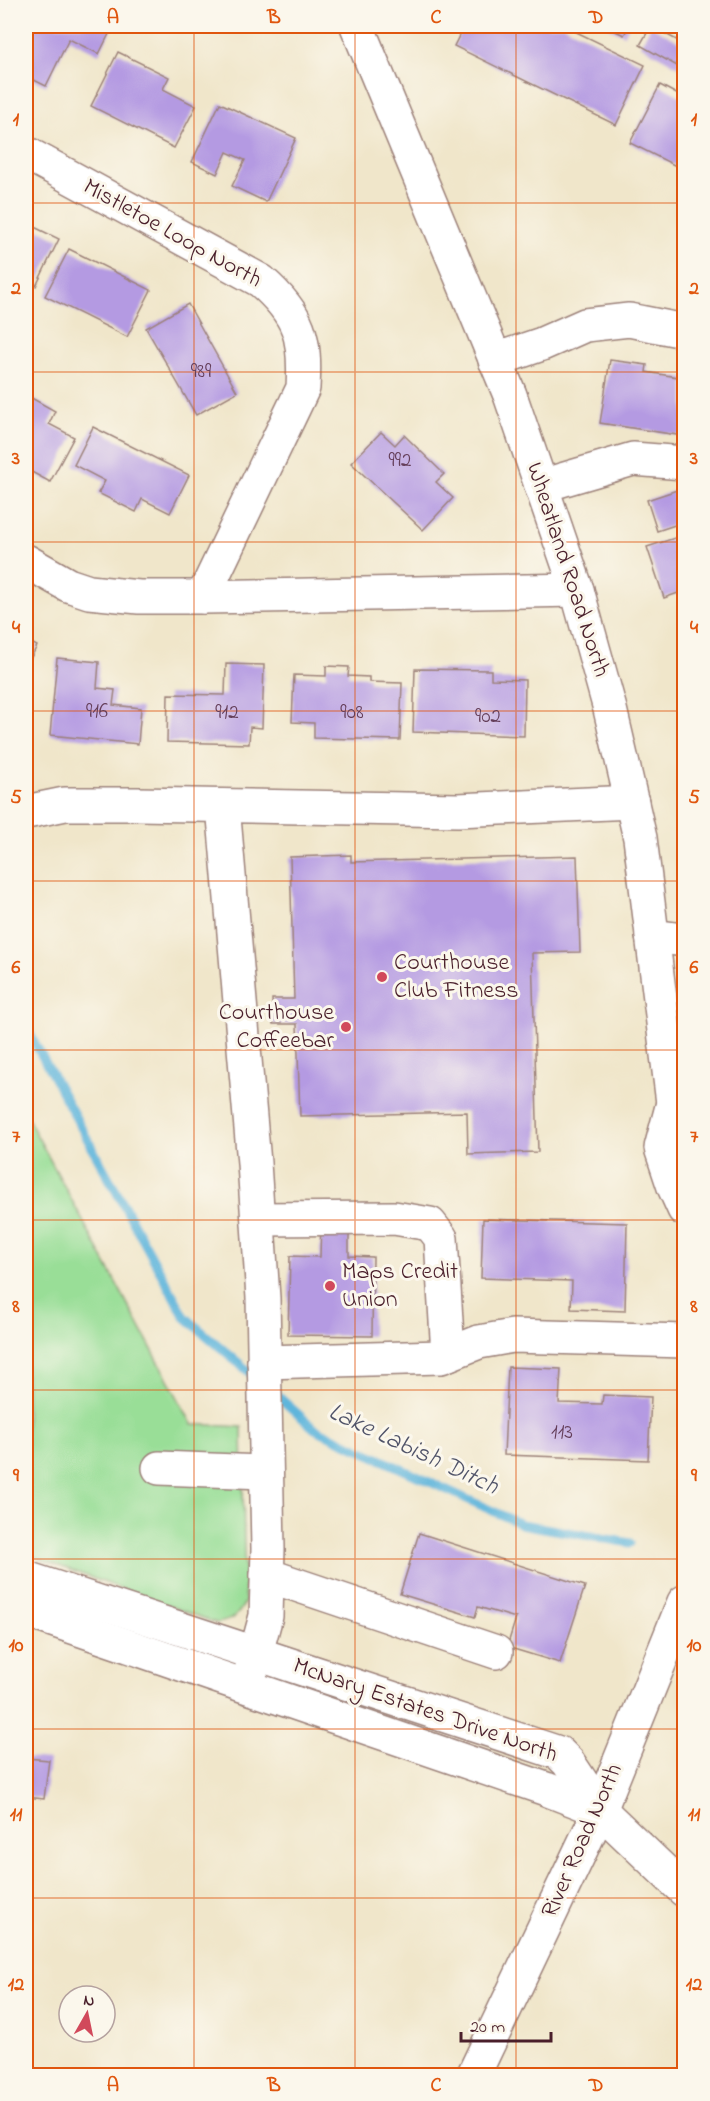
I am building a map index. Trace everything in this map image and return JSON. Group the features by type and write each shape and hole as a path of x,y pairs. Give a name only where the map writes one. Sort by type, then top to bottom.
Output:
{"street":[{"name":"Wheatland Road North","path":"357,26 510,395 576,590 610,709 640,838 673,1102 684,1140"},
{"name":"Mistletoe Loop North","path":"26,153 261,280 281,298 300,331 305,357 303,388 203,597"},
{"path":"495,360 542,344 585,325 629,320 684,331"},
{"path":"541,486 633,459 684,463"},
{"path":"26,561 68,585 89,592 139,597 576,590"},
{"path":"28,809 65,804 458,810 632,802"},
{"path":"223,806 258,1219 264,1362 266,1616 247,1686"},
{"path":"652,936 684,940"},
{"path":"673,1102 661,1148 684,1209"},
{"path":"258,1219 394,1218 430,1224 441,1238 448,1354"},
{"path":"264,1362 441,1357 479,1342 513,1336 684,1341"},
{"path":"159,1468 266,1472"},
{"path":"267,1575 496,1652"},
{"name":"McNary Estates Drive North","path":"26,1578 558,1753 568,1762 600,1810"},
{"name":"River Road North","path":"473,2076 600,1810 684,1602"},
{"name":"McNary Estates Drive North","path":"26,1611 546,1789 600,1810"},
{"path":"600,1810 684,1890"}],"green space":[{"path":"26,1115 192,1424 242,1427 245,1602 237,1614 226,1621 216,1623 26,1554"}],"building":[{"path":"26,26 113,26 99,54 69,39 46,86 26,76"},
{"path":"464,26 564,26 645,65 616,125 454,46"},
{"path":"605,26 629,26 624,35"},
{"path":"651,26 684,44 684,70 640,45"},
{"path":"118,52 169,77 163,89 196,106 174,148 91,106"},
{"path":"660,85 684,98 684,170 630,143"},
{"path":"220,103 296,138 266,202 232,186 245,160 227,152 217,174 192,162"},
{"path":"26,223 59,239 36,286 26,281"},
{"path":"69,249 151,290 127,337 45,296"},
{"path":"188,304 237,392 196,415 146,328"},
{"path":"610,360 647,365 646,372 684,378 684,436 600,423"},
{"path":"26,395 55,411 49,424 74,437 50,482 26,469"},
{"path":"93,427 189,475 170,513 142,499 136,512 98,493 105,481 74,465"},
{"path":"381,432 395,445 404,435 444,474 436,482 453,498 423,530 351,463"},
{"path":"680,489 684,506 684,522 657,531 647,500"},
{"path":"684,535 684,591 664,598 647,547"},
{"path":"26,640 37,646 26,667"},
{"path":"57,658 99,662 97,688 115,690 113,705 141,708 138,744 50,735"},
{"path":"226,664 264,665 262,728 250,727 249,744 167,742 168,694 225,695"},
{"path":"326,666 349,667 348,676 369,677 369,682 402,683 400,740 314,738 314,723 292,722 294,675 326,676"},
{"path":"415,669 491,670 491,679 525,680 524,736 413,732"},
{"path":"351,855 351,862 577,856 580,952 532,953 538,1152 468,1154 467,1112 300,1116 297,1024 273,1024 272,999 294,999 290,857"},
{"path":"483,1219 627,1223 625,1311 571,1309 572,1281 481,1278"},
{"path":"321,1221 349,1222 349,1256 373,1257 372,1336 288,1335 290,1256 320,1257"},
{"path":"508,1367 561,1369 559,1403 602,1404 603,1395 651,1397 648,1460 504,1455"},
{"path":"419,1533 585,1586 560,1663 507,1647 516,1618 478,1607 475,1617 400,1594"},
{"path":"26,1758 49,1760 44,1799 26,1797"}],"waterway":[{"name":"Lake Labish Ditch","path":"26,1027 185,1317 255,1377"},
{"name":"Lake Labish Ditch","path":"273,1392 315,1429 521,1524 630,1543"}],"place":[{"name":"Courthouse Club Fitness","path":"382,977"},
{"name":"Courthouse Coffeebar","path":"346,1027"},
{"name":"Maps Credit Union","path":"330,1286"}]}
